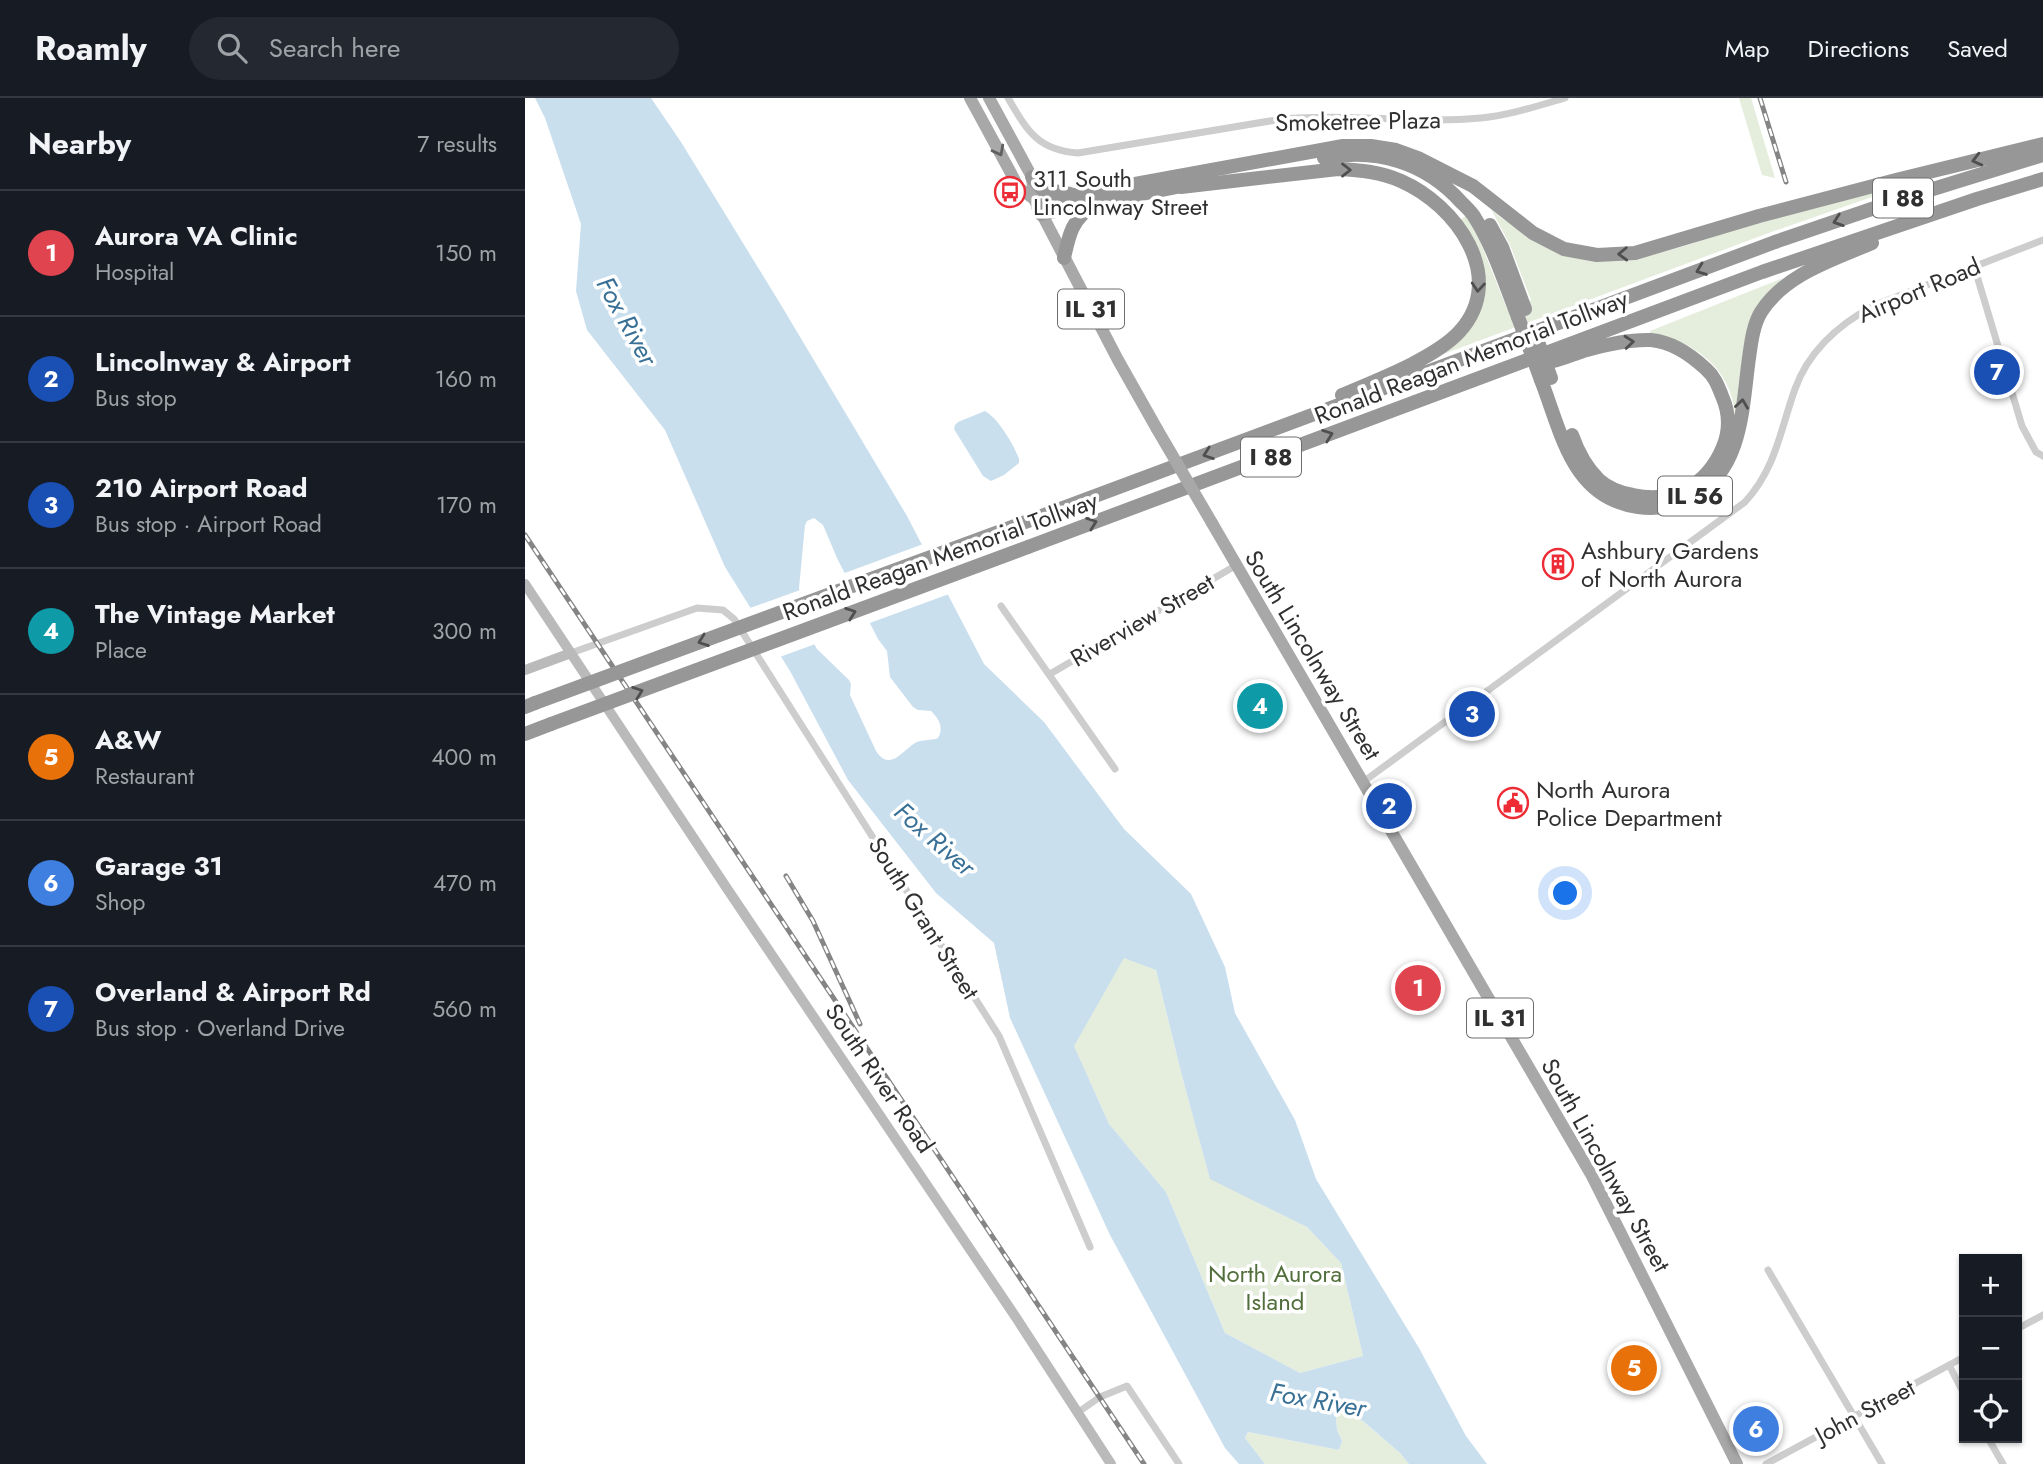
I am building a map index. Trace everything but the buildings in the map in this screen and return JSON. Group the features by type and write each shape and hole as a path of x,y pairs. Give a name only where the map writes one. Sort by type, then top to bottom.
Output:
{"highway":[{"path":"1037,207 1075,195 1343,146 1371,146 1396,150 1418,158 1473,186 1533,233 1564,248 1597,255 1635,253 1759,216 2043,144"},
{"name":"IL 56","path":"1097,203 1330,157 1367,155 1419,168 1439,180 1474,215 1489,242 1523,316 1571,460 1584,480 1603,495 1621,504 1642,508 1666,507 1689,500 1708,488 1725,467 1735,445 1741,419 1751,343 1760,314 1778,291 1804,273 1929,215"},
{"name":"Ronald Reagan Memorial Tollway","path":"530,705 1775,242 2043,155"},
{"path":"1418,158 1463,190 1479,208 1502,247 1523,316"},
{"path":"1181,187 1338,169 1381,174 1411,186 1438,205 1470,244 1476,260 1479,286 1476,302 1459,332 1429,354 1336,398 1295,422"},
{"path":"1032,177 1042,189 1075,195"},
{"name":"Ronald Reagan Memorial Tollway","path":"525,734 1762,272 2043,179"},
{"path":"1037,207 1097,203"},
{"path":"1064,258 1069,232 1075,220 1097,203"},
{"path":"1514,366 1553,361 1612,344 1651,340 1671,345 1692,356 1714,377 1728,410 1728,434 1720,455 1709,472 1693,486 1672,495 1649,499 1621,493 1601,482 1586,465 1546,379"}],"main road":[{"name":"South Lincolnway Street","path":"971,98 1019,188 1037,207 1157,429 1235,565 1592,1176 1737,1464"},
{"name":"South Lincolnway Street","path":"989,98 1032,177 1037,207"},
{"name":"South River Road","path":"525,584 1017,1319 1111,1464"},
{"path":"525,670 571,653"}],"street":[{"name":"Smoketree Plaza","path":"1008,98 1028,131 1037,140 1056,149 1078,153 1282,119 1483,118 1518,112 1565,98"},
{"name":"Airport Road","path":"1363,782 1745,502 1770,466 1802,374 1817,350 1834,331 1875,305 2043,240"},
{"path":"1974,266 2022,426 2036,452 2043,456"},
{"name":"Riverview Street","path":"1049,674 1235,565"},
{"path":"1001,606 1115,769"},
{"name":"South Grant Street","path":"571,653 697,608 723,610 734,619 999,1036 1090,1247"},
{"path":"1768,1270 1882,1464"},
{"path":"2022,1326 2043,1315"},
{"name":"John Street","path":"1766,1464 1959,1360"},
{"path":"1949,1366 1959,1385"},
{"path":"1077,1413 1100,1397 1127,1386 1179,1464"},
{"path":"1991,1443 2003,1464"}],"green space":[{"path":"1739,98 1751,98 1775,178 1762,175"},
{"path":"1915,182 1766,234 1441,355 1461,338 1483,264 1477,246 1461,219 1466,216 1480,241 1507,309 1531,300 1510,245 1491,209 1543,245 1573,256 1602,260 1631,259"},
{"path":"1783,278 1772,290 1735,414 1726,383 1707,359 1681,342 1650,331"},
{"name":"North Aurora Island","path":"1124,957 1156,970 1210,1178 1307,1227 1341,1263 1363,1356 1300,1373 1225,1333 1166,1192 1109,1124 1073,1045"},
{"path":"1342,1412 1363,1421 1409,1464 1265,1464 1245,1438 1248,1432 1339,1450 1342,1441 1337,1430 1336,1417"}],"water":[{"name":"Fox River","path":"535,98 651,98 781,305 907,516 984,664 1044,722 1124,829 1191,894 1225,967 1235,1013 1295,1120 1316,1179 1419,1348 1466,1436 1487,1464 1409,1464 1363,1421 1342,1412 1336,1417 1337,1430 1342,1441 1339,1450 1248,1432 1245,1438 1265,1464 1239,1464 1225,1448 1110,1235 1010,1018 994,943 936,893 848,780 790,671 725,567 665,430 587,330 576,291 581,224 545,118","holes":["814,518 823,525 878,639 887,651 890,677 913,707 931,711 940,723 938,738 917,742 891,760 886,760 876,751 850,695 849,680 817,649 803,612 799,588 805,525","1124,958 1156,970 1210,1179 1307,1227 1341,1263 1363,1356 1300,1373 1225,1333 1166,1192 1109,1124 1074,1046"]},
{"path":"985,411 1005,432 1019,459 1019,463 1004,475 991,481 983,476 954,429 958,422"}],"pier":[{"path":"926,543 952,593 867,624 842,574"},
{"path":"803,589 807,612 818,643 777,658 747,609"}],"railway":[{"path":"1760,98 1786,182"},
{"path":"525,535 1144,1464"},
{"path":"786,876 813,921 860,1024"}],"place":[{"name":"311 South Lincolnway Street","path":"1010,192"},
{"name":"Overland & Airport Rd","path":"1997,372"},
{"name":"Ashbury Gardens of North Aurora","path":"1558,564"},
{"name":"The Vintage Market","path":"1260,706"},
{"name":"210 Airport Road","path":"1472,714"},
{"name":"North Aurora Police Department","path":"1513,803"},
{"name":"Lincolnway & Airport","path":"1389,806"},
{"name":"Aurora VA Clinic","path":"1418,988"},
{"name":"A&W","path":"1634,1368"},
{"name":"Garage 31","path":"1756,1429"}]}
